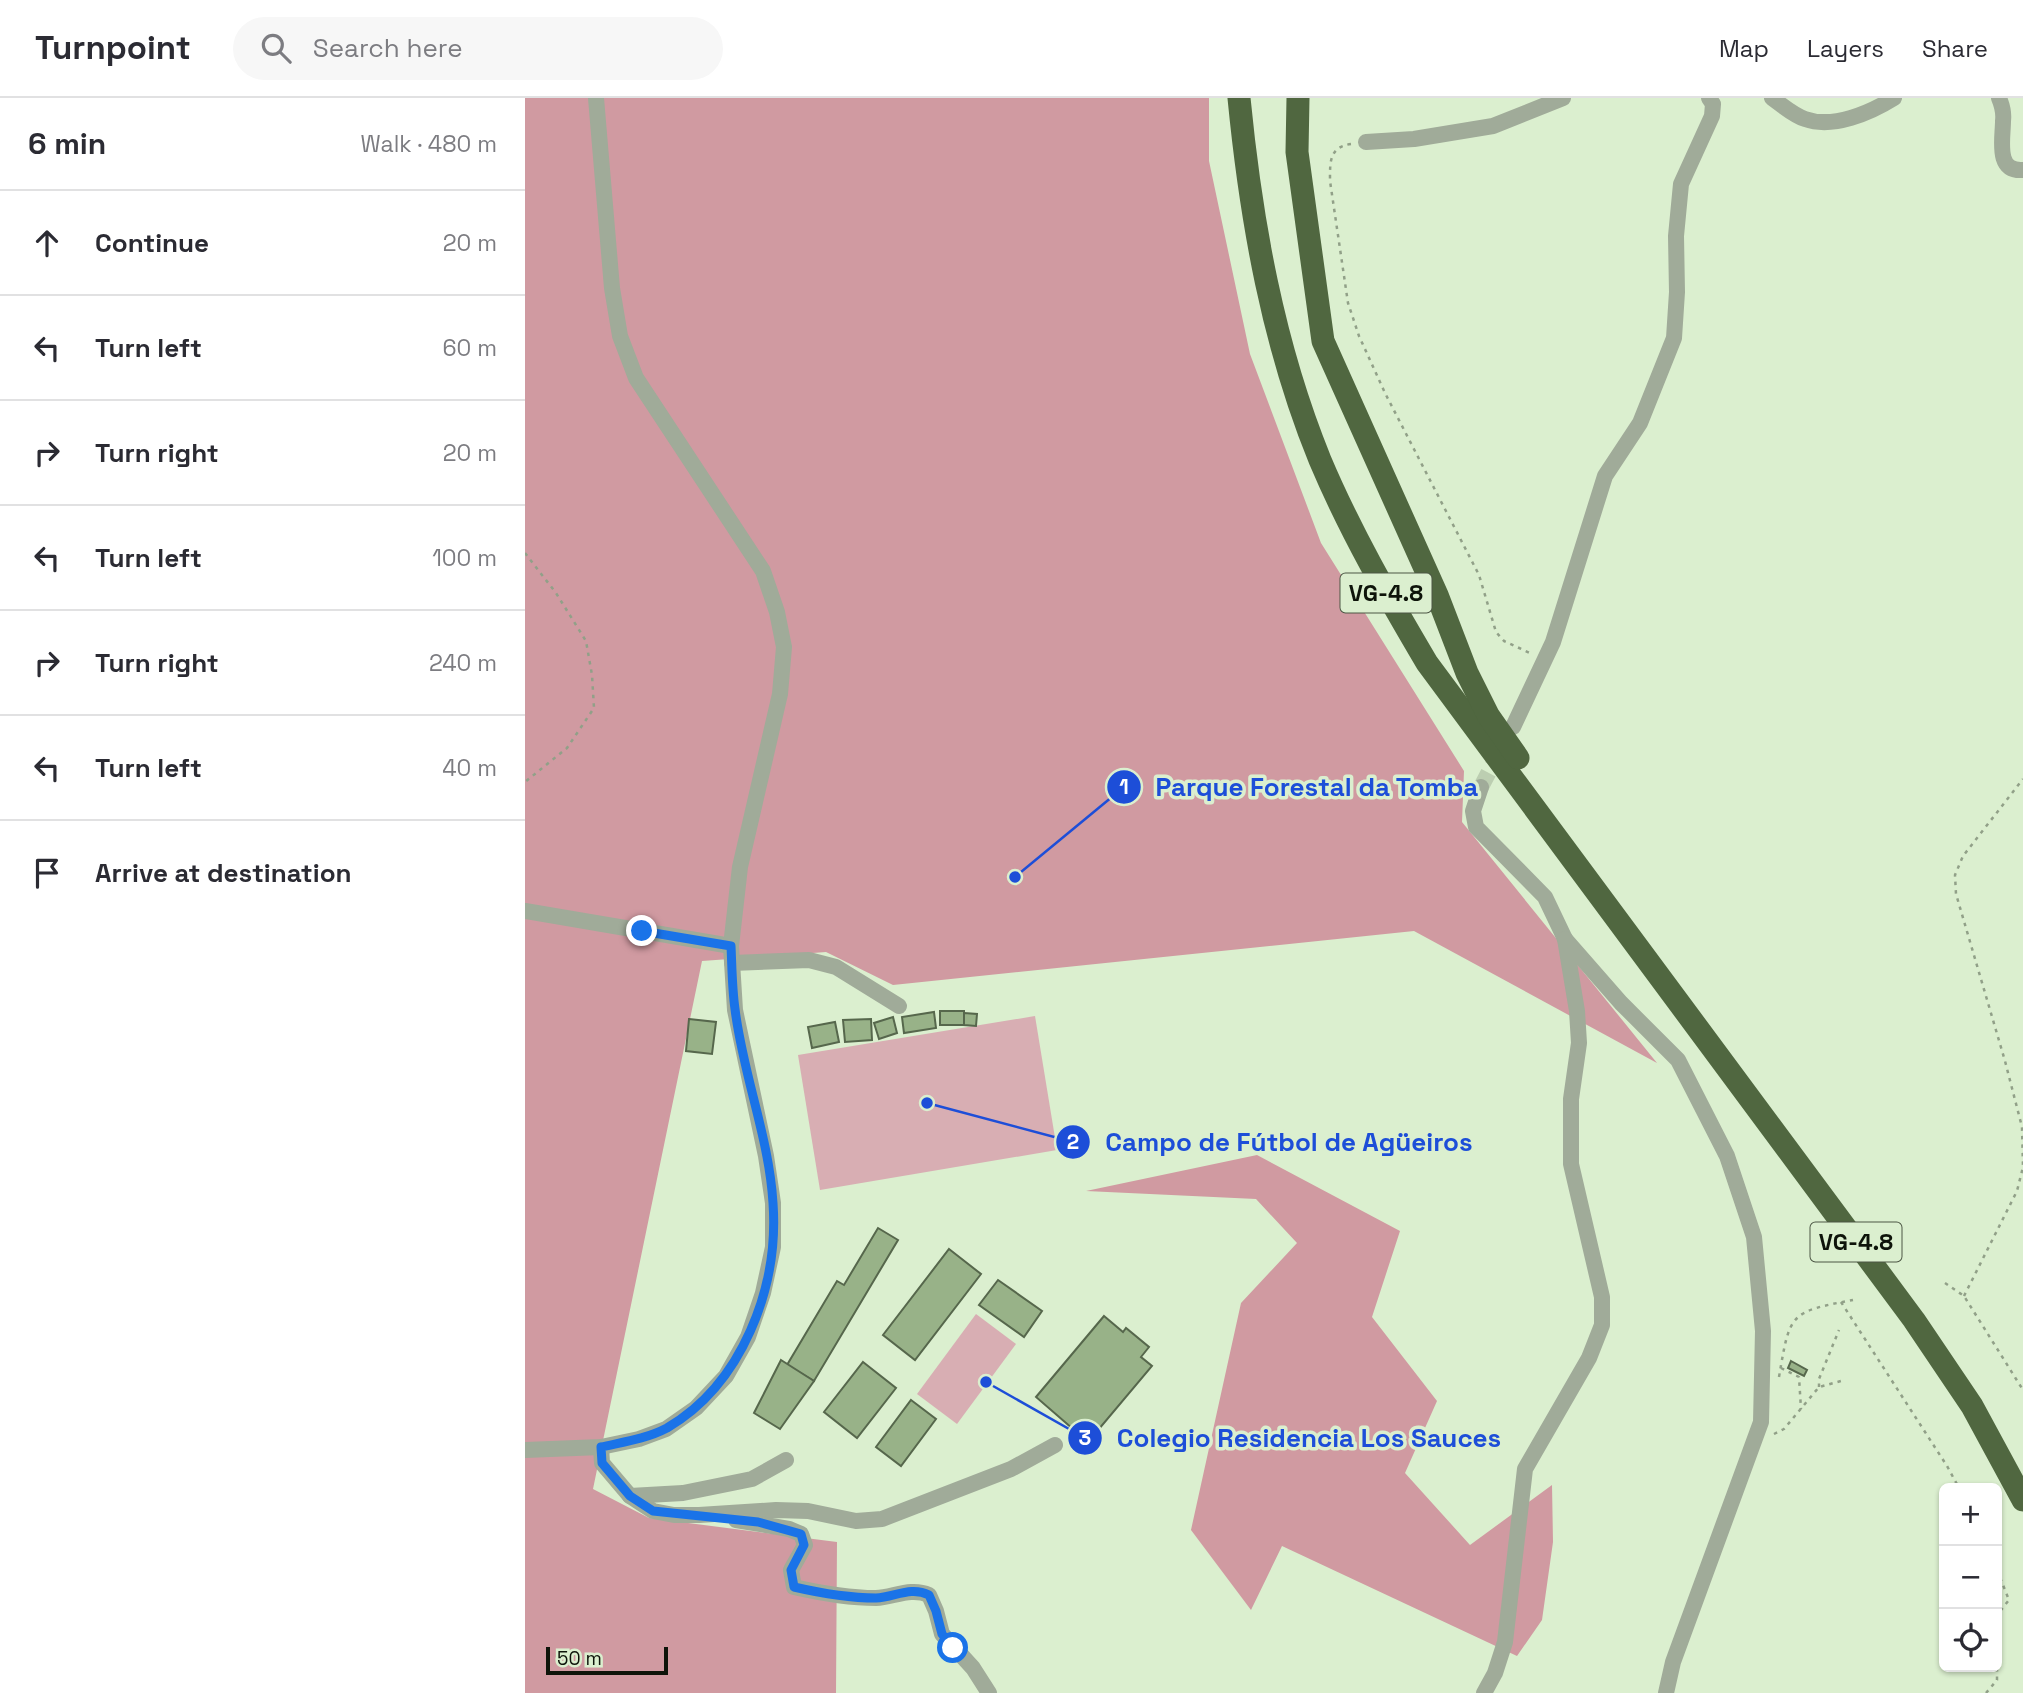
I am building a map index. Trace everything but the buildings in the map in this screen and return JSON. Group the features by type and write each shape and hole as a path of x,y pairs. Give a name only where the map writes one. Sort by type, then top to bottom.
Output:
{"highway":[{"name":"VG-4.8","path":"1241,98 1250,200 1269,295 1289,372 1320,460 1371,567 1427,663 1914,1320 1972,1406 2023,1500"},
{"path":"1298,98 1297,152 1323,341 1437,595 1467,673 1488,715 1639,926 1674,994"}],"street":[{"path":"525,1450 601,1447 639,1439 666,1429 696,1408 726,1377 748,1337 763,1293 772,1247 773,1203 767,1156 735,1010 731,946 740,867 780,694 783,647 777,612 763,571 636,378 620,336 611,288 596,98"},
{"path":"1366,142 1414,139 1493,126 1563,98"},
{"path":"1513,727 1553,642 1605,476 1640,423 1674,338 1676,236 1681,184 1712,116 1713,104 1709,98"},
{"path":"1772,98 1801,118 1815,122 1834,121 1861,114 1894,98"},
{"path":"1999,98 2004,117 2001,150 2005,163 2014,170 2023,170"},
{"path":"1481,787 1473,811 1476,827 1545,897 1565,939 1621,1003 1678,1060 1727,1156 1754,1237 1763,1331 1761,1422 1673,1662 1666,1693"},
{"path":"525,911 731,946"},
{"path":"1484,1693 1495,1673 1505,1642 1525,1469 1589,1358 1602,1325 1602,1297 1570,1164 1571,1099 1579,1043 1577,1011 1565,939"},
{"path":"732,963 809,960 836,967 899,1006"},
{"path":"699,1516 776,1510 808,1511 856,1521 882,1520 1011,1469 1055,1445"},
{"path":"601,1447 602,1463 630,1496 653,1511 758,1522 801,1534 804,1545 791,1570 794,1587 826,1594 875,1598 919,1590 929,1595 942,1634 973,1668 989,1693"},
{"path":"630,1496 683,1493 753,1479 786,1460"}],"path":[{"path":"1366,142 1340,146 1334,151 1330,163 1339,256 1348,303 1359,336 1385,393 1479,575 1496,632 1504,641 1519,650 1545,658"},
{"path":"525,552 556,593 586,640 594,708 567,748 525,782"},
{"path":"1964,1296 2017,1191 2023,1167 2022,1127 1956,894 1955,875 1963,856 2023,779"},
{"path":"1945,1283 1964,1296 2023,1390"},
{"path":"1778,1386 1792,1321 1809,1309 1853,1300"},
{"path":"1841,1302 1956,1483"},
{"path":"1819,1387 1819,1379 1839,1330"},
{"path":"1781,1368 1799,1377 1801,1409"},
{"path":"1753,1445 1784,1429 1819,1387 1842,1381"},
{"path":"2002,1582 2009,1600 2002,1609"},
{"path":"1986,1693 1997,1680 1997,1672"}],"shaded area":[{"path":"525,98 1209,98 1209,161 1250,354 1321,543 1464,771 1462,822 1657,1063 1414,931 893,985 826,952 702,961 593,1489 649,1518 837,1542 836,1693 525,1693"},
{"path":"1035,1016 1057,1150 820,1190 798,1055"},
{"path":"1257,1155 1400,1231 1372,1317 1437,1401 1405,1473 1470,1545 1552,1485 1553,1542 1542,1620 1517,1656 1282,1546 1251,1610 1191,1530 1241,1303 1297,1243 1256,1199 1086,1191"},
{"path":"976,1314 1016,1344 957,1424 917,1394"}],"tunnel":[{"path":"1481,787 1501,749"}],"place":[{"name":"Parque Forestal da Tomba","path":"1015,877"},
{"name":"Campo de Fútbol de Agüeiros","path":"927,1103"},
{"name":"Colegio Residencia Los Sauces","path":"986,1382"}],"route":[{"path":"642,931 731,946 735,1010 767,1156 773,1203 772,1247 763,1293 748,1337 726,1377 696,1408 666,1429 639,1439 601,1447 602,1463 630,1496 653,1511 758,1522 801,1534 804,1545 791,1570 794,1587 826,1594 875,1598 919,1590 929,1595 942,1634 953,1648"}]}
